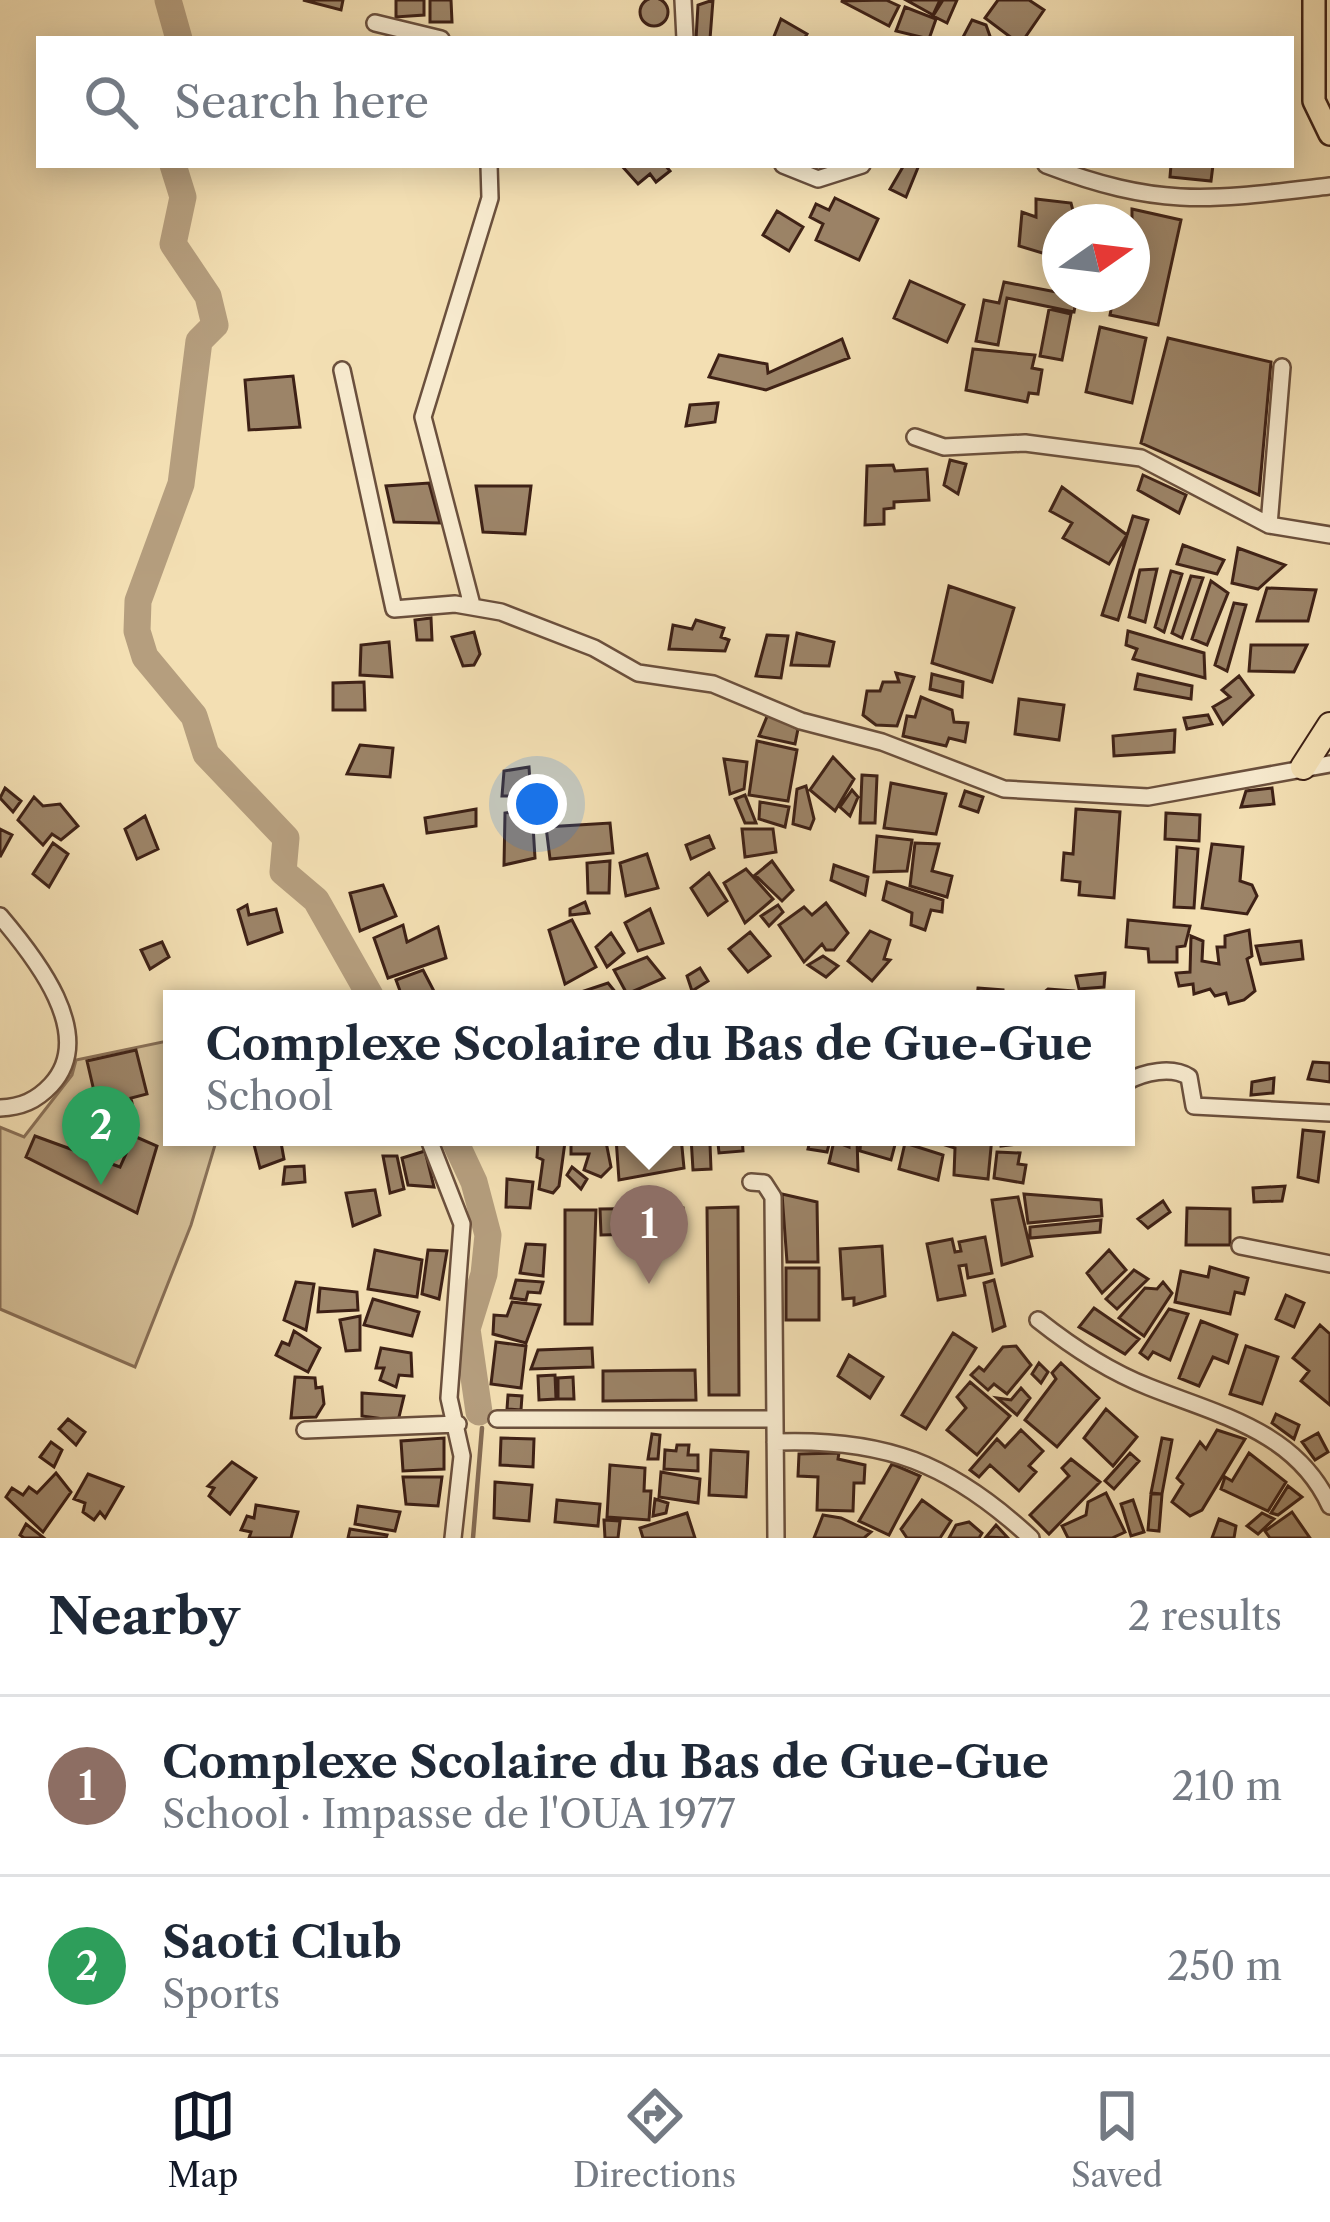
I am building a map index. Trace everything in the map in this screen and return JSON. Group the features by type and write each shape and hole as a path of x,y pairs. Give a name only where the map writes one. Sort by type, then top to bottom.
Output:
{"highway":[{"path":"1303,767 1330,725"}],"main road":[{"path":"1314,0 1314,101 1330,134"}],"street":[{"path":"683,0 685,36"},
{"path":"375,23 429,36"},
{"path":"472,605 423,417 490,198 489,168"},
{"path":"790,168 818,179 853,168"},
{"path":"1054,168 1102,186 1178,198 1238,200 1330,186"},
{"path":"1269,525 1282,367"},
{"path":"342,370 394,609 417,603 472,605 594,648 638,673 713,684 800,721 882,742 1004,790 1148,797 1330,764"},
{"path":"915,437 944,447 1024,443 1141,458 1269,525 1330,535"},
{"path":"0,916 55,998 68,1032 61,1074 47,1090 32,1102 0,1108"},
{"path":"1135,1080 1181,1072 1189,1077 1194,1106 1330,1113"},
{"path":"432,1146 462,1224 449,1398 462,1456 453,1538"},
{"path":"751,1182 764,1183 773,1197 776,1538"},
{"path":"1240,1246 1330,1264"},
{"path":"1038,1320 1107,1367 1272,1438 1309,1471 1330,1505"},
{"path":"497,1419 775,1419"},
{"path":"304,1430 458,1424"},
{"path":"776,1442 849,1441 889,1450 959,1484 1031,1538"}],"shaded area":[{"path":"163,1042 163,1146 215,1146 191,1225 135,1367 0,1309 0,1127 24,1137 72,1075 76,1060"}],"building":[{"path":"649,-1 659,-1 667,7 667,17 659,25 649,25 641,17 641,7"},
{"path":"303,0 343,0 341,10"},
{"path":"396,0 424,0 424,15 396,17"},
{"path":"430,0 451,0 452,22 430,22"},
{"path":"713,0 710,36 696,36 698,5"},
{"path":"886,0 899,6 889,26 841,1"},
{"path":"906,0 940,0 933,15"},
{"path":"943,0 957,0 947,23 933,16"},
{"path":"998,0 1029,0 1044,10 1026,36 1009,36 985,18"},
{"path":"905,7 936,19 930,36 896,31"},
{"path":"781,19 807,34 806,36 774,36"},
{"path":"972,20 986,25 990,36 964,36"},
{"path":"624,168 670,171 656,182 650,174 638,184"},
{"path":"902,168 918,168 906,197 890,189"},
{"path":"1171,168 1213,168 1211,181 1170,177"},
{"path":"835,198 878,219 859,260 816,240 823,224 810,217 816,204 829,210"},
{"path":"1036,199 1071,203 1042,204 1042,253 1019,246 1022,212 1036,217"},
{"path":"777,211 803,227 789,251 763,235"},
{"path":"1150,213 1181,220 1158,325 1110,315 1150,312"},
{"path":"910,281 964,305 947,342 894,318"},
{"path":"1004,282 1042,289 1042,305 1007,298 998,345 976,341 984,300 999,303"},
{"path":"1048,312 1071,314 1062,360 1040,356"},
{"path":"1100,327 1146,338 1132,403 1086,392"},
{"path":"1168,338 1271,362 1259,495 1141,443"},
{"path":"842,339 849,358 766,390 709,377 719,355 767,364 768,373"},
{"path":"973,349 1035,355 1032,368 1042,370 1038,394 1029,393 1027,402 966,390"},
{"path":"293,376 300,427 249,430 245,380"},
{"path":"718,403 715,422 686,426 690,405"},
{"path":"950,460 966,464 958,494 944,485"},
{"path":"893,465 895,471 927,469 929,500 894,502 894,508 884,509 884,524 865,525 867,466"},
{"path":"1143,475 1186,495 1179,513 1138,490"},
{"path":"429,483 440,523 394,522 386,486"},
{"path":"476,486 531,486 525,534 483,532"},
{"path":"1062,487 1127,535 1109,564 1063,538 1072,523 1050,511"},
{"path":"1133,516 1148,520 1118,620 1102,615"},
{"path":"1183,545 1224,560 1217,574 1177,564"},
{"path":"1238,548 1285,565 1258,589 1232,583"},
{"path":"1157,569 1145,622 1129,617 1140,570"},
{"path":"1171,571 1182,574 1164,632 1155,627"},
{"path":"1191,576 1203,578 1182,638 1172,633"},
{"path":"1211,581 1228,593 1207,645 1192,639"},
{"path":"949,586 1014,608 992,682 932,663"},
{"path":"1267,588 1316,590 1308,621 1257,621"},
{"path":"1234,603 1246,605 1227,671 1215,665"},
{"path":"431,618 432,640 417,640 415,620"},
{"path":"696,620 724,628 721,637 729,640 725,651 669,649 673,625 692,629"},
{"path":"1128,631 1204,653 1205,678 1133,659 1137,649 1126,645"},
{"path":"474,632 480,654 474,665 463,666 452,637"},
{"path":"797,633 834,642 829,666 791,665"},
{"path":"767,635 788,636 781,678 756,676"},
{"path":"389,642 392,677 360,675 361,645"},
{"path":"1251,645 1307,645 1294,672 1249,671"},
{"path":"896,673 914,677 897,726 876,725 863,715 867,691 880,691 883,682 899,682"},
{"path":"932,674 963,682 962,697 930,689"},
{"path":"1138,674 1192,686 1191,699 1135,689"},
{"path":"1239,676 1253,695 1223,724 1213,707 1230,697 1222,690"},
{"path":"364,682 365,710 333,710 333,683"},
{"path":"921,697 952,710 954,722 968,723 965,742 949,738 946,746 903,736 907,716 915,717"},
{"path":"1019,699 1064,705 1059,740 1015,734"},
{"path":"768,714 798,729 795,744 759,736"},
{"path":"1208,715 1212,724 1187,729 1184,718"},
{"path":"1175,730 1174,752 1114,756 1113,736"},
{"path":"757,741 797,750 788,801 749,795"},
{"path":"360,745 393,748 390,777 347,774"},
{"path":"833,757 854,779 835,811 810,790"},
{"path":"724,759 747,762 744,789 730,794"},
{"path":"529,767 531,796 502,796 504,771"},
{"path":"862,775 877,776 875,823 860,823"},
{"path":"891,783 946,794 936,834 884,828"},
{"path":"806,786 814,819 810,829 793,824 797,789"},
{"path":"5,788 21,801 13,812 0,798"},
{"path":"1272,788 1274,804 1241,807 1246,791"},
{"path":"852,790 858,797 850,816 840,807"},
{"path":"965,791 983,797 978,812 960,806"},
{"path":"745,795 756,823 745,823 735,799"},
{"path":"34,797 43,806 60,804 78,826 61,840 52,834 43,845 18,820"},
{"path":"760,802 789,807 785,827 759,819"},
{"path":"476,809 476,826 427,833 425,818"},
{"path":"532,809 535,858 504,865 505,813"},
{"path":"1076,809 1120,812 1114,898 1079,895 1080,882 1062,880 1064,853 1073,854"},
{"path":"1166,813 1200,815 1199,841 1165,839"},
{"path":"145,816 158,849 137,859 125,829"},
{"path":"610,823 613,853 550,859 546,827"},
{"path":"0,829 12,835 0,857"},
{"path":"742,829 773,829 776,852 745,857"},
{"path":"709,836 714,848 691,859 686,845"},
{"path":"877,836 912,840 907,871 874,872"},
{"path":"53,843 68,854 49,887 33,874"},
{"path":"915,843 939,844 932,871 952,876 947,897 910,886"},
{"path":"1212,844 1243,847 1240,881 1252,885 1257,896 1247,914 1202,908"},
{"path":"1177,847 1198,849 1194,908 1174,907"},
{"path":"647,854 658,888 626,896 620,863"},
{"path":"610,861 609,893 588,893 587,863"},
{"path":"772,861 793,890 782,901 755,875"},
{"path":"834,865 868,877 865,895 831,880"},
{"path":"746,869 773,899 745,923 724,883"},
{"path":"709,873 727,901 708,915 691,888"},
{"path":"887,882 943,900 942,912 931,910 925,930 911,925 912,913 883,900"},
{"path":"383,885 396,916 360,931 350,893"},
{"path":"585,902 589,913 570,915 570,909"},
{"path":"826,903 848,933 834,950 822,944 804,962 779,925 804,907 812,915"},
{"path":"247,905 249,915 276,909 282,932 248,944 238,910"},
{"path":"778,905 783,912 769,926 761,916"},
{"path":"650,909 663,943 638,951 625,923"},
{"path":"572,920 596,967 565,984 549,930"},
{"path":"1128,920 1190,926 1185,946 1177,947 1177,962 1149,962 1148,949 1126,947"},
{"path":"403,925 407,942 438,927 446,958 388,978 374,938"},
{"path":"1249,930 1252,956 1247,959 1255,991 1244,1000 1229,1004 1226,993 1215,996 1210,989 1194,994 1193,984 1179,986 1176,973 1190,972 1191,936 1203,941 1202,961 1219,964 1217,947 1225,947 1225,936"},
{"path":"870,931 890,940 884,959 890,960 872,981 848,961"},
{"path":"750,932 770,956 748,972 729,949"},
{"path":"611,933 624,953 607,967 596,947"},
{"path":"1301,941 1303,959 1261,964 1256,946"},
{"path":"162,942 169,957 150,969 141,950"},
{"path":"823,956 838,966 826,977 808,965"},
{"path":"647,957 664,978 625,990 614,970"},
{"path":"700,968 708,981 692,990 687,976"},
{"path":"423,970 433,990 400,990 396,980"},
{"path":"1105,973 1104,987 1079,989 1076,976"},
{"path":"608,983 614,990 587,990"},
{"path":"136,1050 147,1094 131,1098 136,1122 103,1130 87,1061"},
{"path":"1313,1062 1330,1063 1330,1082 1308,1079"},
{"path":"1274,1078 1273,1093 1251,1095 1252,1082"},
{"path":"1303,1130 1324,1132 1318,1182 1298,1177"},
{"path":"35,1136 120,1167 134,1136 157,1146 137,1213 26,1157"},
{"path":"254,1146 282,1146 284,1159 260,1168"},
{"path":"538,1146 564,1146 559,1186 553,1193 539,1189 543,1160 537,1157"},
{"path":"571,1146 607,1146 611,1167 601,1177 584,1170 589,1154 571,1154"},
{"path":"617,1146 682,1146 684,1168 619,1180"},
{"path":"692,1146 710,1146 711,1169 693,1170"},
{"path":"718,1146 743,1146 743,1151 719,1153"},
{"path":"833,1146 857,1146 858,1171 829,1163"},
{"path":"860,1146 895,1146 891,1160 860,1151"},
{"path":"904,1146 943,1155 938,1180 899,1169"},
{"path":"948,1146 991,1146 988,1179 954,1175 955,1148"},
{"path":"425,1151 434,1187 408,1185 402,1158"},
{"path":"997,1152 1020,1153 1018,1164 1026,1165 1023,1183 994,1178"},
{"path":"383,1156 397,1156 404,1189 390,1193"},
{"path":"304,1166 305,1182 283,1184 285,1167"},
{"path":"572,1167 587,1179 581,1189 567,1175"},
{"path":"507,1179 533,1182 530,1208 506,1207"},
{"path":"1285,1186 1282,1201 1254,1202 1253,1188"},
{"path":"375,1190 380,1215 353,1226 346,1193"},
{"path":"782,1194 817,1202 818,1262 787,1262"},
{"path":"1024,1194 1101,1200 1102,1216 1028,1223"},
{"path":"1018,1197 1032,1256 1002,1265 992,1200"},
{"path":"1163,1201 1170,1212 1148,1228 1138,1219"},
{"path":"738,1207 739,1395 709,1395 707,1208"},
{"path":"683,1208 684,1233 601,1235 600,1209"},
{"path":"1187,1208 1230,1209 1230,1245 1186,1245"},
{"path":"565,1210 596,1210 592,1324 565,1324"},
{"path":"1101,1220 1100,1232 1030,1238 1030,1227"},
{"path":"985,1237 992,1273 968,1278 966,1265 959,1266 965,1295 938,1300 927,1244 952,1239 955,1252 961,1251 959,1242"},
{"path":"526,1244 545,1245 543,1276 520,1273"},
{"path":"882,1246 885,1296 854,1305 854,1298 843,1299 840,1249"},
{"path":"375,1250 422,1260 417,1297 368,1289"},
{"path":"428,1250 447,1251 439,1299 422,1294"},
{"path":"1109,1250 1126,1270 1102,1293 1087,1273"},
{"path":"1210,1267 1248,1278 1244,1294 1235,1292 1230,1314 1175,1302 1181,1271 1208,1277"},
{"path":"786,1268 819,1268 819,1320 786,1320"},
{"path":"1134,1270 1148,1279 1117,1309 1106,1299"},
{"path":"516,1280 543,1282 540,1293 528,1292 526,1300 511,1298"},
{"path":"994,1280 1005,1326 993,1331 984,1283"},
{"path":"296,1282 314,1284 306,1330 284,1320"},
{"path":"1163,1282 1172,1293 1144,1336 1119,1318 1145,1288 1157,1289"},
{"path":"320,1288 357,1292 358,1310 318,1312"},
{"path":"1286,1295 1304,1303 1294,1327 1276,1319"},
{"path":"373,1299 419,1312 412,1336 364,1325"},
{"path":"512,1302 540,1305 526,1343 493,1334 494,1315 507,1316"},
{"path":"1094,1308 1139,1339 1125,1354 1079,1327"},
{"path":"1169,1309 1188,1314 1170,1360 1153,1352 1148,1359 1140,1353"},
{"path":"360,1316 360,1350 346,1351 340,1320"},
{"path":"1201,1321 1237,1335 1228,1363 1213,1357 1199,1386 1179,1378"},
{"path":"1320,1325 1330,1334 1330,1405 1301,1381 1309,1371 1293,1358"},
{"path":"294,1331 320,1348 308,1372 276,1355 282,1342 289,1345"},
{"path":"953,1333 976,1348 926,1429 902,1415"},
{"path":"496,1342 526,1346 521,1388 491,1384"},
{"path":"1016,1346 1031,1365 1007,1394 994,1384 988,1390 971,1375 979,1367 984,1371 1003,1347"},
{"path":"1246,1346 1278,1357 1262,1404 1230,1394"},
{"path":"381,1348 411,1353 412,1376 399,1375 396,1387 380,1380 384,1368 376,1368"},
{"path":"592,1348 593,1367 531,1369 538,1350"},
{"path":"849,1355 883,1377 870,1398 838,1376"},
{"path":"1039,1363 1048,1372 1041,1383 1032,1374"},
{"path":"1061,1363 1099,1398 1057,1447 1025,1420 1056,1379 1052,1373"},
{"path":"695,1370 696,1400 603,1401 603,1371"},
{"path":"555,1375 556,1399 539,1400 538,1376"},
{"path":"295,1377 315,1378 316,1388 322,1387 324,1404 316,1417 291,1418"},
{"path":"573,1377 574,1399 558,1399 558,1378"},
{"path":"970,1382 1010,1416 977,1455 947,1430 966,1408 957,1397"},
{"path":"1021,1388 1030,1398 1017,1415 997,1398 1011,1400"},
{"path":"362,1393 404,1396 398,1421 362,1416"},
{"path":"508,1395 522,1396 521,1410 507,1409"},
{"path":"1106,1409 1137,1437 1113,1466 1084,1438"},
{"path":"1276,1414 1299,1425 1294,1439 1272,1423"},
{"path":"68,1419 85,1432 76,1445 59,1429"},
{"path":"1021,1430 1043,1451 1029,1466 1036,1472 1019,1491 990,1465 979,1477 970,1470 997,1439 1005,1447"},
{"path":"1217,1430 1245,1439 1202,1510 1190,1516 1172,1502 1183,1484 1177,1478 1200,1442 1206,1449"},
{"path":"1318,1433 1328,1452 1315,1460 1302,1442"},
{"path":"652,1434 660,1435 658,1459 648,1459"},
{"path":"444,1438 444,1469 403,1471 401,1441"},
{"path":"501,1438 534,1439 533,1467 500,1465"},
{"path":"1162,1438 1172,1440 1162,1494 1151,1493"},
{"path":"51,1442 62,1450 54,1467 40,1457"},
{"path":"677,1445 689,1445 688,1455 698,1455 698,1471 664,1469 665,1450 676,1451"},
{"path":"711,1450 748,1452 746,1497 709,1495"},
{"path":"839,1453 838,1459 865,1465 864,1483 854,1483 853,1511 817,1510 818,1477 798,1476 799,1454"},
{"path":"1130,1453 1139,1461 1114,1489 1105,1481"},
{"path":"1249,1453 1286,1482 1268,1511 1221,1489 1225,1477 1232,1481"},
{"path":"1071,1459 1100,1482 1049,1534 1030,1515 1069,1476 1062,1468"},
{"path":"232,1462 256,1478 230,1514 209,1496 214,1488 208,1486"},
{"path":"892,1464 920,1476 889,1535 859,1521"},
{"path":"610,1465 645,1468 644,1491 651,1491 649,1520 607,1517"},
{"path":"661,1472 700,1479 698,1503 659,1497"},
{"path":"56,1473 71,1492 43,1532 6,1497 12,1488 23,1495 29,1487 37,1493"},
{"path":"88,1474 123,1487 105,1518 100,1512 94,1520 83,1512 85,1503 74,1499"},
{"path":"403,1477 442,1477 438,1506 406,1504"},
{"path":"495,1482 532,1485 529,1521 494,1518"},
{"path":"1288,1486 1302,1497 1278,1515 1271,1513"},
{"path":"1106,1493 1125,1532 1112,1538 1068,1538 1062,1526 1086,1515 1088,1502"},
{"path":"1151,1494 1162,1494 1159,1531 1148,1530"},
{"path":"655,1499 668,1503 666,1513 653,1516"},
{"path":"557,1500 600,1504 598,1526 555,1522"},
{"path":"922,1500 951,1521 940,1538 907,1538 901,1529"},
{"path":"1133,1500 1144,1532 1131,1536 1121,1504"},
{"path":"256,1505 298,1512 291,1538 249,1538 251,1532 241,1530 247,1516 254,1518"},
{"path":"358,1506 400,1512 395,1531 355,1524"},
{"path":"1292,1512 1310,1538 1270,1538 1265,1531"},
{"path":"687,1513 695,1538 643,1538 640,1528"},
{"path":"1262,1513 1274,1519 1258,1534 1247,1526"},
{"path":"823,1515 871,1532 864,1538 814,1538"},
{"path":"1219,1519 1236,1526 1234,1538 1212,1538"},
{"path":"604,1520 620,1521 618,1538 605,1538"},
{"path":"969,1522 982,1533 979,1538 949,1538 956,1525"},
{"path":"26,1524 44,1538 20,1535"},
{"path":"996,1525 1008,1538 986,1537"},
{"path":"350,1529 387,1535 348,1538"}],"waterway":[{"path":"168,0 178,36"},
{"path":"174,168 183,197 173,244 208,296 215,325 199,341 181,484 138,601 137,631 145,657 194,716 206,754 286,838 283,872 316,900 367,990"},
{"path":"457,1146 474,1182 488,1235 484,1274 467,1329 479,1412"},
{"path":"473,1538 482,1428"}],"place":[{"name":"Saoti Club","path":"101,1185"},
{"name":"Complexe Scolaire du Bas de Gue-Gue","path":"649,1284"}]}
